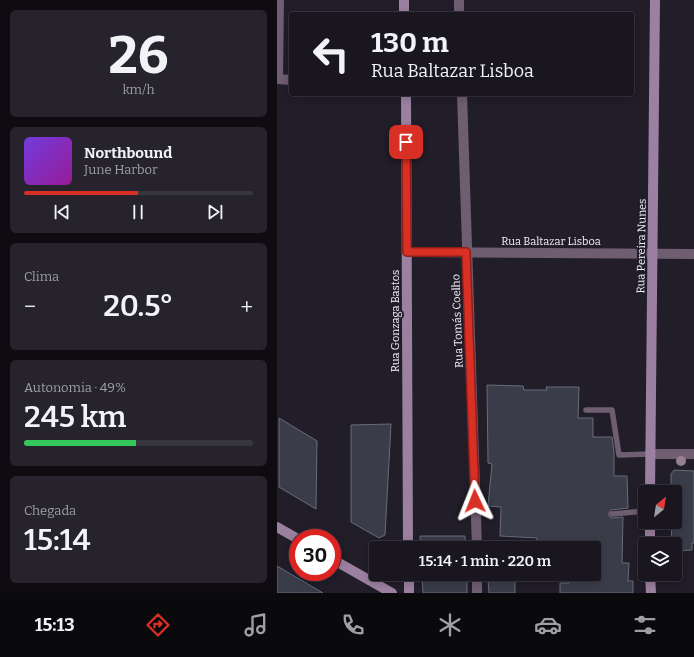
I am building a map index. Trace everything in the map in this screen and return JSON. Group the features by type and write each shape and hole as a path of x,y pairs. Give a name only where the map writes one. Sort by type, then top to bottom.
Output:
{"main road":[{"path":"404,0 405,12"},
{"name":"Rua Pereira Nunes","path":"650,485 655,0"},
{"name":"Rua Gonzaga Bastos","path":"406,96 408,541"},
{"path":"277,527 289,534"},
{"path":"341,564 392,593"},
{"path":"409,581 409,593"},
{"path":"651,581 651,593"}],"street":[{"path":"279,0 278,80 289,80"},
{"path":"459,0 459,12"},
{"name":"Rua Tomás Coelho","path":"461,96 477,541"},
{"name":"Rua Baltazar Lisboa","path":"407,252 694,254"},
{"path":"650,454 694,454"},
{"path":"477,581 477,593"}],"lane":[{"path":"586,410 612,410 619,455 650,454"},
{"path":"612,514 638,512"}],"building":[{"path":"487,385 523,386 524,390 547,390 546,387 579,387 578,418 593,418 593,437 612,437 614,452 614,476 627,476 628,508 611,510 608,514 611,518 623,517 622,563 629,563 628,581 633,581 633,593 560,593 560,583 569,583 569,581 601,581 601,541 537,541 537,538 500,536 501,507 488,506 492,464 488,463"},
{"path":"279,418 317,441 316,509 279,487"},
{"path":"391,424 385,535 379,538 351,522 351,425"},
{"path":"674,470 694,471 694,543 692,543 692,550 682,551 682,537 671,537 672,529 682,529 682,485 671,485 671,474"},
{"path":"420,536 465,536 465,541 420,541"},
{"path":"277,566 289,573 289,581 303,581 323,593 277,593"},
{"path":"422,581 467,581 467,593 423,593"},
{"path":"488,581 515,581 515,593 489,593"}],"route":[{"path":"406,142 407,252 466,252 475,501"}]}
